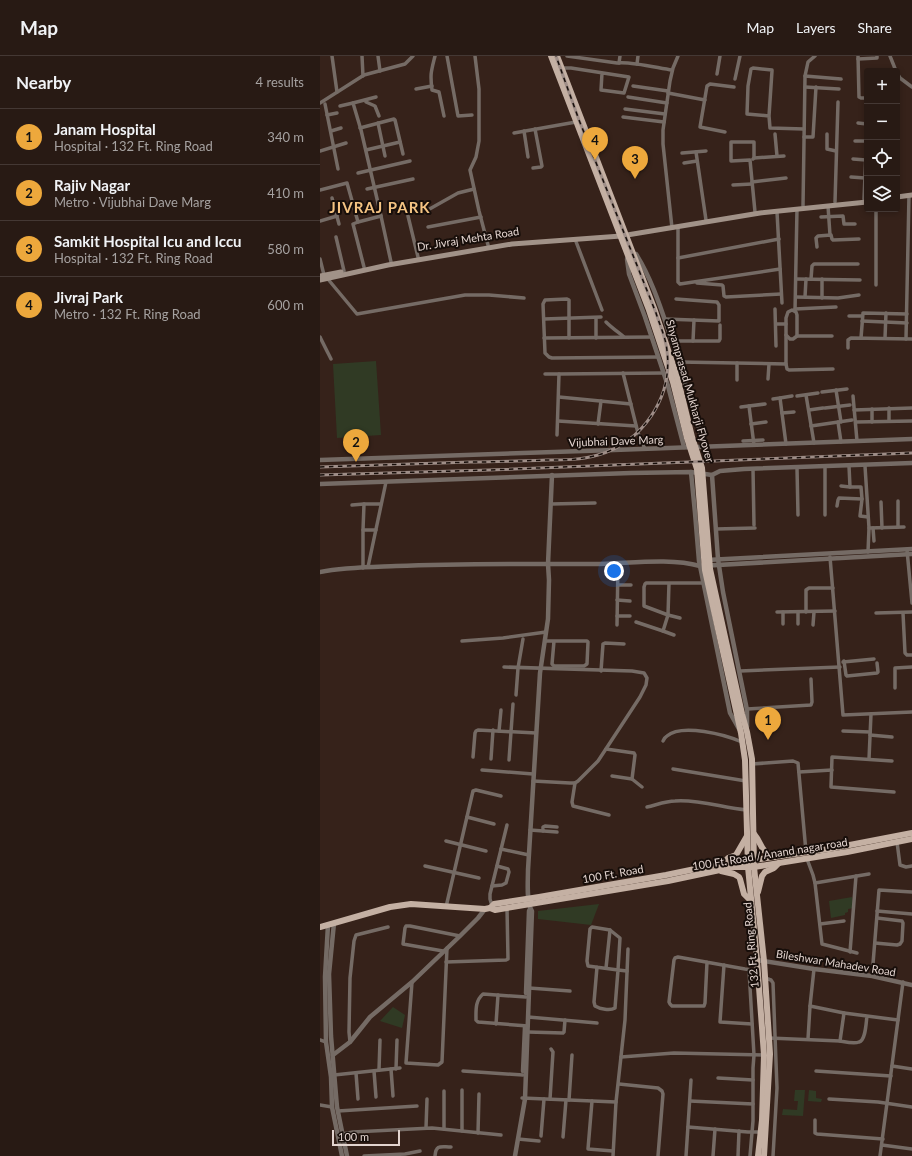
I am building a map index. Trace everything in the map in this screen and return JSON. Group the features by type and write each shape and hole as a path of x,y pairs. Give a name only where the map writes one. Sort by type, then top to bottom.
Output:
{"main road":[{"path":"550,56 629,249"},
{"path":"557,56 623,234"},
{"path":"900,198 911,197"},
{"path":"674,226 755,212 835,202 864,200"},
{"path":"323,277 505,245 623,234 760,213 828,206 864,200"},
{"name":"Dr. Jivraj Mehta Road","path":"323,277 364,267 510,241 584,235 623,234"},
{"name":"Shyamprasad Mukharji Flyover","path":"629,249 672,382 697,469 705,570 744,733"},
{"name":"132 Ft. Ring Road","path":"744,733 742,742 745,760 746,810 750,835"},
{"name":"132 Ft. Ring Road","path":"744,733 752,764 750,835 751,901 764,1055 758,1156"},
{"name":"100 Ft. Road","path":"320,927 390,907 411,904 446,907 489,907 494,904 529,904 723,864 774,857 807,856 912,833"},
{"path":"723,864 728,858 736,855 750,835 759,840 763,850 774,857"},
{"name":"100 Ft. Road / Anand nagar road","path":"489,907 495,910 668,881 734,867 751,867 779,863 807,856 847,852 912,839"},
{"path":"757,895 762,876 765,872 774,868 779,863"},
{"name":"132 Ft. Ring Road","path":"751,867 757,895 772,1038 764,1156"},
{"path":"719,870 739,877 744,894 751,901"}],"street":[{"path":"332,56 337,92"},
{"path":"362,56 363,76"},
{"path":"378,56 380,71"},
{"path":"320,103 363,76 405,64 413,56"},
{"path":"435,56 430,74 433,91 439,92 444,116"},
{"path":"447,56 458,116 472,115"},
{"path":"475,56 479,89 479,141 476,157 470,170 480,217 488,245"},
{"path":"567,56 637,64 672,70"},
{"path":"619,63 620,56"},
{"path":"637,64 638,56"},
{"path":"678,56 672,70 668,92 663,144 678,258 679,283 780,269"},
{"path":"717,74 720,56"},
{"path":"735,79 740,56"},
{"path":"803,206 805,76 808,62 815,56"},
{"path":"864,98 859,97 858,57 877,58 877,56"},
{"path":"895,68 891,57 896,56"},
{"path":"562,68 571,68 629,77 624,93 601,90 602,73"},
{"path":"769,116 747,114 748,86 752,68 772,70 769,127 804,129"},
{"path":"805,76 841,79"},
{"path":"900,78 912,87"},
{"path":"725,132 700,127 708,84 734,87"},
{"path":"416,89 432,86"},
{"path":"633,86 705,100"},
{"path":"805,87 839,89"},
{"path":"804,137 813,137 816,87"},
{"path":"340,106 376,97"},
{"path":"628,97 667,103"},
{"path":"366,100 366,102 375,106 379,116"},
{"path":"353,102 371,170 391,262"},
{"path":"835,202 838,102"},
{"path":"325,104 338,169"},
{"path":"625,109 665,114"},
{"path":"327,115 337,113"},
{"path":"623,117 664,122"},
{"path":"360,128 392,119 395,120 403,154"},
{"path":"514,133 576,122"},
{"path":"378,123 386,156"},
{"path":"858,123 864,124"},
{"path":"331,131 341,128"},
{"path":"533,168 542,166 535,129"},
{"path":"524,131 528,157"},
{"path":"775,134 777,156"},
{"path":"827,134 827,149 836,151"},
{"path":"855,141 864,141"},
{"path":"366,150 400,142"},
{"path":"754,158 754,142 731,142 731,161 784,156"},
{"path":"320,151 346,143"},
{"path":"682,153 706,151"},
{"path":"696,152 706,220"},
{"path":"853,159 864,158"},
{"path":"750,160 755,212"},
{"path":"358,172 410,161"},
{"path":"684,163 697,161"},
{"path":"851,177 864,176"},
{"path":"732,185 786,178"},
{"path":"367,189 413,179"},
{"path":"320,190 347,183 358,222"},
{"path":"426,211 458,193 474,189"},
{"path":"906,339 911,197"},
{"path":"332,198 339,224"},
{"path":"828,206 830,235 833,240 859,239"},
{"path":"797,209 795,310 798,318 797,336"},
{"path":"777,212 782,303"},
{"path":"876,212 876,285"},
{"path":"320,221 337,216"},
{"path":"364,267 353,224 381,216"},
{"path":"408,216 418,257"},
{"path":"821,217 843,216 844,224 855,224"},
{"path":"428,227 480,217"},
{"path":"817,247 817,237 830,235"},
{"path":"336,236 344,271"},
{"path":"575,239 602,310"},
{"path":"678,258 779,239"},
{"path":"629,249 644,268 665,319 704,446"},
{"path":"629,249 629,274 664,373 684,447"},
{"path":"320,259 323,277 356,314 465,295 490,295 524,298"},
{"path":"811,279 812,266 814,264 858,264"},
{"path":"796,279 860,280"},
{"path":"805,297 806,279"},
{"path":"822,279 822,298"},
{"path":"691,282 722,285 724,296 726,298 782,294"},
{"path":"796,297 838,298 860,295"},
{"path":"907,298 912,298"},
{"path":"665,319 719,321 717,302 676,299"},
{"path":"569,338 569,300 544,300 544,338 545,353 547,356 552,358 658,358"},
{"path":"833,370 787,370 786,318 788,312 792,310 836,308"},
{"path":"775,309 776,346"},
{"path":"861,338 862,313 907,314"},
{"path":"884,338 886,313"},
{"path":"849,316 862,316"},
{"path":"544,319 598,318 596,338"},
{"path":"693,341 694,320"},
{"path":"862,321 907,323"},
{"path":"606,322 624,338"},
{"path":"776,324 786,324"},
{"path":"672,341 718,341 720,338 720,326"},
{"path":"786,335 790,339 797,336 832,336"},
{"path":"320,337 331,359"},
{"path":"544,338 652,337"},
{"path":"848,348 849,339 912,339"},
{"path":"679,362 786,364"},
{"path":"737,363 737,380"},
{"path":"768,379 769,364"},
{"path":"545,374 664,373"},
{"path":"557,436 560,374"},
{"path":"623,374 636,426 645,449"},
{"path":"797,396 847,389"},
{"path":"836,390 839,407 841,442"},
{"path":"806,395 814,442"},
{"path":"773,399 792,396"},
{"path":"853,396 854,421 857,441"},
{"path":"559,397 631,404"},
{"path":"780,398 786,444"},
{"path":"598,424 601,401"},
{"path":"741,407 765,404"},
{"path":"809,410 850,405"},
{"path":"749,406 754,443"},
{"path":"889,408 889,421"},
{"path":"854,410 912,408"},
{"path":"872,409 872,422"},
{"path":"782,414 794,412"},
{"path":"558,421 636,426"},
{"path":"811,426 854,421 912,421"},
{"path":"751,424 766,422"},
{"name":"Vijubhai Dave Marg","path":"320,460 645,449 754,443 786,444 912,439"},
{"path":"743,441 754,443 763,440"},
{"path":"320,484 552,475 691,472 712,475 720,471 753,469 912,463"},
{"path":"849,466 850,486"},
{"path":"864,466 869,528 868,554"},
{"path":"825,467 826,515"},
{"path":"797,468 798,515"},
{"path":"716,529 754,527 753,469"},
{"path":"691,472 699,564 730,713 744,733"},
{"path":"513,1156 518,1139 524,1098 527,1028 526,997 529,911 528,870 533,774 541,669 548,619 548,564 552,475"},
{"path":"712,475 718,559 724,598 747,709 744,733"},
{"path":"365,567 376,530 386,482"},
{"path":"841,486 861,487 862,499 860,516 868,517"},
{"path":"837,506 839,498 862,499"},
{"path":"898,501 898,528"},
{"path":"881,502 882,528"},
{"path":"551,504 595,503"},
{"path":"364,504 363,530 365,567"},
{"path":"352,505 381,504"},
{"path":"869,528 904,527"},
{"path":"873,528 874,541"},
{"path":"363,530 376,530"},
{"path":"699,564 718,559 910,552 912,603"},
{"path":"320,572 365,567 425,565 657,562 719,565 830,556"},
{"path":"830,556 840,662 843,715 912,712"},
{"path":"617,625 618,563"},
{"path":"663,631 668,615 669,583"},
{"path":"680,618 644,606 645,584 703,583"},
{"path":"618,585 631,586"},
{"path":"806,612 806,590 809,588 833,588"},
{"path":"618,600 630,601"},
{"path":"777,612 835,611"},
{"path":"783,612 783,624"},
{"path":"798,612 798,624"},
{"path":"813,625 814,612"},
{"path":"876,613 912,612"},
{"path":"903,613 905,653 907,656 912,655"},
{"path":"617,616 630,616"},
{"path":"636,622 674,635"},
{"path":"462,641 503,638 546,632"},
{"path":"516,695 518,668 523,639"},
{"path":"545,641 554,641 588,642 587,664 584,666 554,666 552,664 554,641"},
{"path":"601,670 603,644 624,644"},
{"path":"840,662 874,660"},
{"path":"844,662 847,676 877,673 877,663"},
{"path":"504,667 632,671 644,673 647,678 646,685 640,697 598,760 575,783 572,802 573,806 609,815"},
{"path":"740,671 840,667"},
{"path":"895,688 895,668 912,667"},
{"path":"747,709 812,705 811,679"},
{"path":"509,760 512,704"},
{"path":"499,731 501,710"},
{"path":"869,759 871,714"},
{"path":"663,741 667,736 676,732 692,729 730,737 742,742"},
{"path":"473,757 476,731 478,730 536,733"},
{"path":"491,759 493,730"},
{"path":"843,731 892,736"},
{"path":"606,748 634,753 632,779"},
{"path":"892,761 832,757 831,787 894,792"},
{"path":"752,764 792,761 798,763 807,856 815,883 822,944 857,953"},
{"path":"673,769 717,775 746,781"},
{"path":"482,770 533,774"},
{"path":"799,772 832,770"},
{"path":"612,776 632,779 642,787"},
{"path":"533,781 575,783"},
{"path":"446,907 474,790 501,796"},
{"path":"647,807 674,801 693,802 746,810"},
{"path":"467,817 494,824"},
{"path":"333,1055 350,1042 370,1017 412,982 489,907 490,894 507,825"},
{"path":"542,831 543,827 545,826 557,827"},
{"path":"530,830 557,832"},
{"path":"446,841 486,851"},
{"path":"897,842 900,864 902,867 912,867"},
{"path":"501,849 529,855"},
{"path":"425,866 479,878"},
{"path":"492,886 506,883 509,872 508,869 497,866"},
{"path":"815,883 869,874"},
{"path":"850,952 856,876"},
{"path":"884,972 873,973 879,890 912,892"},
{"path":"513,1156 524,1098 523,1075 530,988 532,911 529,904"},
{"path":"446,962 508,959 507,908"},
{"path":"877,911 912,914"},
{"path":"875,943 897,945 902,941 902,921 877,918"},
{"path":"820,924 844,921"},
{"path":"331,924 325,977 326,1042 331,1077 332,1107 342,1156"},
{"path":"331,924 331,1036 338,1111 347,1156"},
{"path":"445,950 403,944 406,926 460,936"},
{"path":"350,1042 350,978 354,941 356,935 388,927"},
{"path":"597,967 594,1006 598,1008 613,1010 616,1008 618,970 620,938 610,930 592,927 590,929 587,961 588,966 597,967 606,968 618,970 627,971"},
{"path":"606,968 610,930"},
{"path":"613,1156 628,949"},
{"path":"412,982 406,1061 408,1064 438,1065 442,1062 446,962 445,950"},
{"path":"707,962 704,1006 672,1006 670,1004 670,995 675,958 678,957 707,962 724,965 749,970 758,971"},
{"name":"Bileshwar Mahadev Road","path":"757,960 814,969 873,973 912,985"},
{"path":"724,965 720,1022 752,1024"},
{"path":"808,1039 814,969"},
{"path":"749,970 754,1055 750,1156"},
{"path":"880,1156 903,982"},
{"path":"530,988 570,991"},
{"path":"526,997 483,994 479,997 477,1002 476,1021 563,1033 565,1020"},
{"path":"496,1024 498,995"},
{"path":"810,1006 844,1013 898,1020"},
{"path":"840,1041 844,1013"},
{"path":"773,1156 777,1088 772,1038 858,1042 862,1041 864,1037 867,1016"},
{"path":"528,1017 598,1023"},
{"path":"320,1040 326,1042"},
{"path":"379,1070 380,1040"},
{"path":"393,1096 397,1040"},
{"path":"550,1099 553,1052 551,1049"},
{"path":"621,1057 674,1053 764,1055"},
{"path":"564,1137 572,1055"},
{"path":"892,1066 912,1069"},
{"path":"334,1075 396,1069"},
{"path":"374,1071 376,1097"},
{"path":"463,1071 523,1075"},
{"path":"816,1071 891,1076"},
{"path":"356,1073 358,1099"},
{"path":"718,1078 753,1080"},
{"path":"686,1156 691,1080"},
{"path":"619,1084 658,1088 662,1091 658,1156"},
{"path":"462,1090 462,1131"},
{"path":"444,1091 444,1129"},
{"path":"478,1133 479,1094"},
{"path":"524,1098 616,1102"},
{"path":"426,1128 428,1099"},
{"path":"541,1136 544,1099"},
{"path":"829,1099 887,1103 912,1107"},
{"path":"592,1101 588,1149 613,1151"},
{"path":"690,1102 753,1104"},
{"path":"320,1105 332,1107"},
{"path":"338,1111 417,1106"},
{"path":"815,1120 815,1133 817,1134 883,1139"},
{"path":"688,1127 760,1132"},
{"path":"342,1134 353,1132 426,1128 501,1135"},
{"path":"713,1156 714,1129"},
{"path":"738,1156 739,1131"},
{"path":"518,1139 539,1141"},
{"path":"882,1145 912,1149"},
{"path":"435,1156 437,1148 451,1148"},
{"path":"364,1156 404,1154 420,1151"}],"green space":[{"path":"376,361 381,435 337,438 333,364"},
{"path":"852,897 854,908 848,909 848,912 845,913 845,915 831,918 829,901"},
{"path":"599,904 591,925 538,919 538,911"},
{"path":"393,1007 405,1015 402,1028 380,1021"},
{"path":"795,1090 805,1090 803,1116 782,1115 783,1109 797,1110 798,1101 794,1101"},
{"path":"809,1090 816,1091 816,1098 822,1099 821,1102 808,1101"}],"railway":[{"path":"320,467 566,460 585,458 614,449 629,440 641,429 652,415 660,401 668,368 667,351 663,332 579,120 556,56"},
{"path":"320,475 489,470 912,453"}],"place":[{"name":"Jivraj Park","path":"595,160"},
{"name":"Samkit Hospital Icu and Iccu","path":"635,179"},
{"name":"Rajiv Nagar","path":"356,462"},
{"name":"Janam Hospital","path":"768,740"}],"district":[{"name":"JIVRAJ PARK","path":"380,208"}]}
